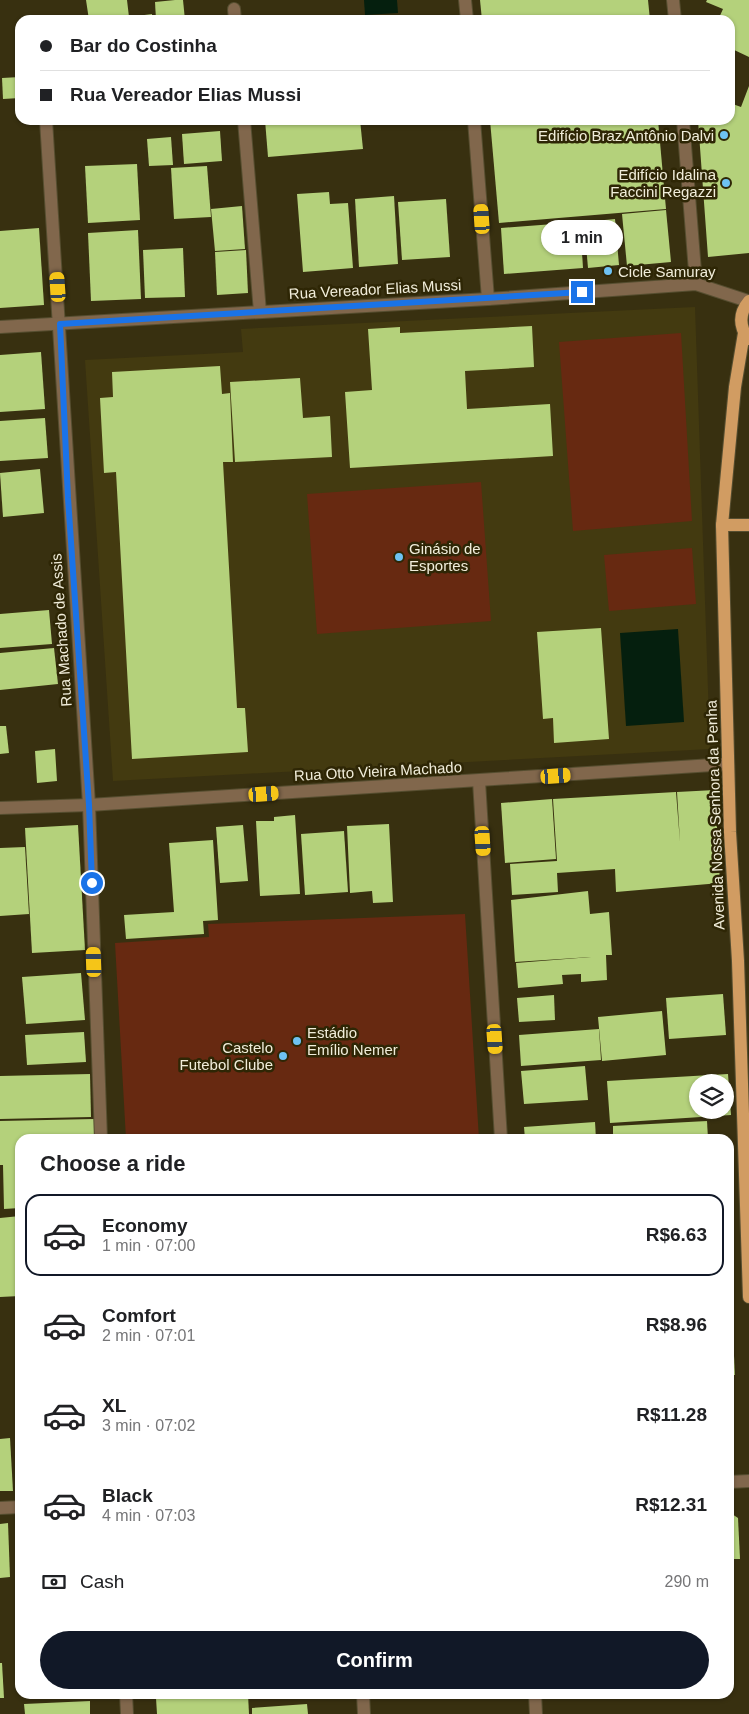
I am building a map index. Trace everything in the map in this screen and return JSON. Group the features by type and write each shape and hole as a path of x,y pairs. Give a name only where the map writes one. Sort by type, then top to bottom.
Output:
{"main road":[{"name":"Avenida Nossa Senhora da Penha","path":"749,301 741,317 746,337 735,387 722,525 728,764 749,1297"},
{"path":"722,525 749,525"}],"street":[{"path":"465,0 466,15"},
{"path":"674,0 675,15"},
{"name":"Rua Machado de Assis","path":"46,125 60,324 68,498 89,805 101,1134"},
{"path":"244,125 260,312"},
{"path":"474,125 488,299"},
{"path":"683,125 696,284"},
{"name":"Rua Vereador Elias Mussi","path":"0,327 488,299 696,284 749,301"},
{"name":"Rua Otto Vieira Machado","path":"0,808 89,805 728,764"},
{"path":"479,781 501,1134"},
{"path":"734,1482 749,1481"},
{"path":"0,1508 15,1507"},
{"path":"126,1699 127,1714"},
{"path":"363,1699 364,1714"},
{"path":"535,1699 536,1714"}],"shaded area":[{"path":"364,0 397,0 398,13 365,15"},
{"path":"695,307 710,749 113,781 85,360 243,352 241,329"},
{"path":"681,333 692,521 573,531 559,342"},
{"name":"Ginásio de Esportes","path":"481,482 491,621 317,634 307,494"},
{"path":"692,548 696,604 609,611 604,555"},
{"path":"678,629 684,722 626,726 620,633"},
{"name":"Estádio Emílio Nemer","path":"465,914 479,1134 126,1134 115,943 209,937 208,924"}],"building":[{"path":"86,0 127,0 129,15 88,15"},
{"path":"183,0 184,15 156,15 155,2"},
{"path":"480,0 648,0 650,15 482,15"},
{"path":"707,0 749,0 749,57 735,50 735,15 720,15 723,9 706,2"},
{"path":"15,77 15,98 3,99 2,78"},
{"path":"749,86 749,253 708,257 698,125 735,125 735,105 741,107"},
{"path":"265,125 361,125 363,149 268,157"},
{"path":"490,125 658,125 666,209 499,223"},
{"path":"220,131 222,161 184,164 182,134"},
{"path":"171,137 173,165 149,166 147,139"},
{"path":"137,164 140,220 88,223 85,166"},
{"path":"207,166 211,217 174,219 171,168"},
{"path":"329,192 330,204 348,203 353,268 303,272 297,194"},
{"path":"394,196 398,264 359,267 355,199"},
{"path":"446,199 450,257 402,260 398,202"},
{"path":"242,206 245,249 215,251 211,209"},
{"path":"666,210 671,262 627,266 622,214"},
{"path":"615,219 619,265 588,268 584,222"},
{"path":"580,222 583,268 504,274 501,228"},
{"path":"39,228 44,305 0,308 0,231"},
{"path":"138,230 141,299 91,301 88,233"},
{"path":"183,248 185,297 145,298 143,250"},
{"path":"246,250 248,293 217,295 215,252"},
{"path":"532,326 534,367 465,371 467,409 550,404 553,456 350,468 345,392 372,390 368,329 400,327 400,333"},
{"path":"41,352 45,409 0,412 0,355"},
{"path":"220,366 222,394 230,393 233,462 223,462 237,708 245,708 248,752 132,759 116,472 104,473 100,398 113,397 112,372"},
{"path":"300,378 303,418 330,416 332,457 235,462 230,382"},
{"path":"45,418 48,458 0,461 0,421"},
{"path":"40,469 44,513 3,517 0,473"},
{"path":"49,610 52,644 0,648 0,614"},
{"path":"601,628 609,739 554,743 553,718 543,719 537,632"},
{"path":"54,648 58,684 0,690 0,653"},
{"path":"0,726 6,726 9,753 0,754"},
{"path":"55,749 57,781 37,783 35,751"},
{"path":"715,790 720,883 616,892 615,869 557,873 558,892 512,895 510,864 557,861 553,799 676,792 680,842 677,792"},
{"path":"552,799 556,859 505,863 501,803"},
{"path":"295,815 300,894 260,896 256,821 274,821 274,817"},
{"path":"389,824 393,902 373,903 372,891 350,893 347,826"},
{"path":"78,825 85,950 32,953 25,828"},
{"path":"243,825 248,881 220,883 216,827"},
{"path":"344,831 348,892 305,895 301,834"},
{"path":"213,840 218,920 203,921 204,934 126,939 124,915 174,912 169,843"},
{"path":"25,847 29,914 0,916 0,848"},
{"path":"588,891 590,914 609,912 612,955 606,955 607,980 581,982 581,974 562,975 563,984 518,988 516,963 591,957 515,962 511,900"},
{"path":"81,973 85,1020 26,1024 22,977"},
{"path":"723,994 726,1035 669,1039 666,998"},
{"path":"554,995 555,1020 519,1022 517,998"},
{"path":"662,1011 666,1055 602,1061 598,1017"},
{"path":"599,1029 601,1060 521,1066 519,1035"},
{"path":"84,1032 86,1062 27,1065 25,1035"},
{"path":"585,1066 588,1100 524,1104 521,1071"},
{"path":"90,1074 91,1117 0,1119 0,1076"},
{"path":"689,1076 689,1118 610,1123 607,1081"},
{"path":"94,1119 94,1134 15,1134 15,1208 4,1209 3,1165 0,1165 0,1121"},
{"path":"707,1121 708,1134 613,1134 613,1126"},
{"path":"595,1122 596,1134 525,1134 524,1127"},
{"path":"15,1216 15,1296 0,1297 0,1218"},
{"path":"10,1438 13,1491 0,1491 0,1439"},
{"path":"734,1515 738,1518 740,1559 734,1559"},
{"path":"8,1523 10,1577 0,1578 0,1524"},
{"path":"0,1663 2,1663 4,1698 0,1698"},
{"path":"156,1699 248,1699 249,1714 157,1714"},
{"path":"90,1701 90,1714 25,1714 24,1704"},
{"path":"307,1704 308,1714 252,1714 252,1708"}],"place":[{"name":"Edifício Braz Antônio Dalvi","path":"724,135"},
{"name":"Edifício Idalina Faccini Regazzi","path":"726,183"},
{"name":"Cicle Samuray","path":"608,271"},
{"name":"Ginásio de Esportes","path":"399,557"},
{"name":"Estádio Emílio Nemer","path":"297,1041"},
{"name":"Castelo Futebol Clube","path":"283,1056"}],"route":[{"path":"92,883 89,805 68,498 60,324 582,292"}]}
